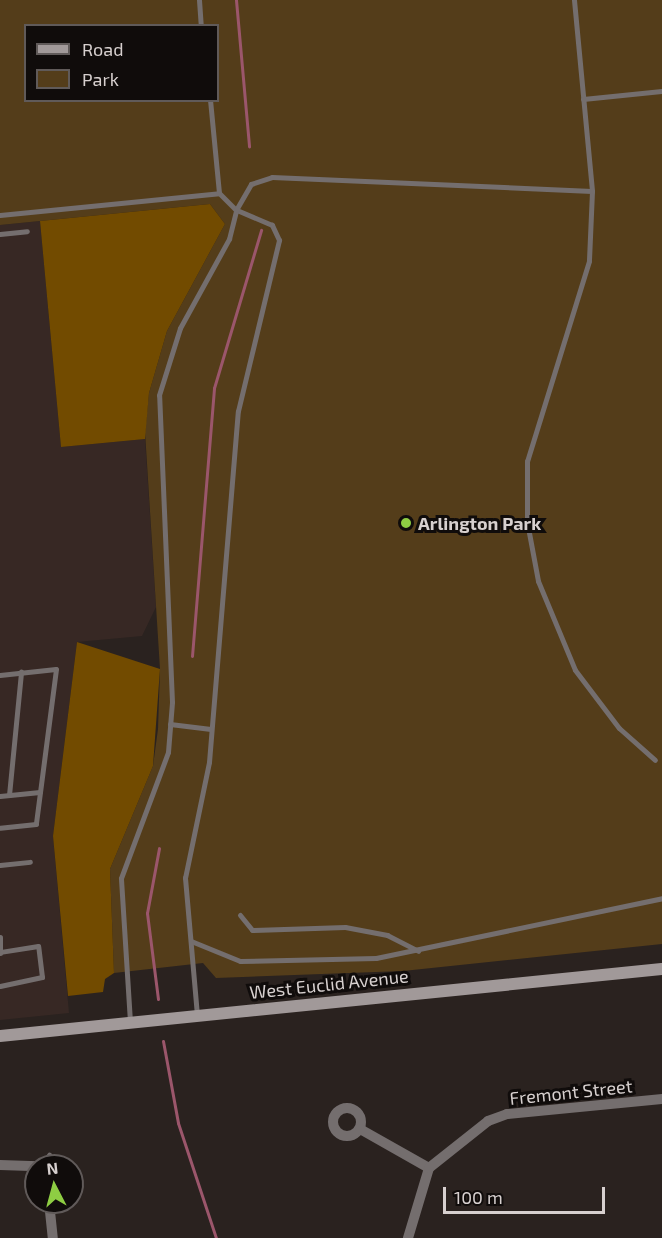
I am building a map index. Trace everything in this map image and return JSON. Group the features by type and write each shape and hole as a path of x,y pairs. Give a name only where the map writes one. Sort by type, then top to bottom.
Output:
{"main road":[{"name":"West Euclid Avenue","path":"0,1036 662,969"}],"street":[{"name":"Fremont Street","path":"429,1168 473,1130 507,1114 662,1099"},
{"path":"360,1129 429,1168 408,1238"},
{"path":"0,1165 24,1166"},
{"path":"50,1214 53,1238"}],"lane":[{"path":"199,0 201,24"},
{"path":"574,0 592,191 585,288 527,461 527,522 538,581 575,670 619,728 655,760"},
{"path":"583,99 662,91"},
{"path":"197,1016 185,878 211,729 238,411 279,240 272,225 236,210 219,193 210,102"},
{"path":"130,1024 121,879 152,804 170,724 159,395 180,328 229,239 236,210 251,184 272,177 592,191"},
{"path":"0,215 219,193"},
{"path":"0,234 27,231"},
{"path":"0,675 56,669 36,824 0,828"},
{"path":"9,795 21,672"},
{"path":"170,724 211,729"},
{"path":"0,796 40,792"},
{"path":"0,865 30,862"},
{"path":"191,941 240,961 376,958 662,898"},
{"path":"240,915 252,930 345,927 395,938 418,951"},
{"path":"0,937 1,952 38,946 42,977 0,986"}],"shaded area":[{"path":"210,204 225,224 167,331 149,393 145,439 61,447 40,221"},
{"path":"40,221 61,447 145,439 156,607 142,636 77,642 53,836 69,1013 0,1020 0,225"},
{"path":"77,642 160,669 153,766 110,869 114,973 105,979 103,992 68,996 53,836"}],"green space":[{"name":"Arlington Park","path":"0,0 662,0 662,944 403,971 216,978 203,963 114,973 110,869 153,766 158,729 160,669 145,432 149,393 167,331 225,224 210,204 0,225"}],"waterway":[{"path":"236,0 249,146"},
{"path":"192,656 214,388 261,230"},
{"path":"158,999 147,913 159,848"},
{"path":"163,1041 178,1123 216,1238"}],"place":[{"name":"Arlington Park","path":"406,523"}]}
